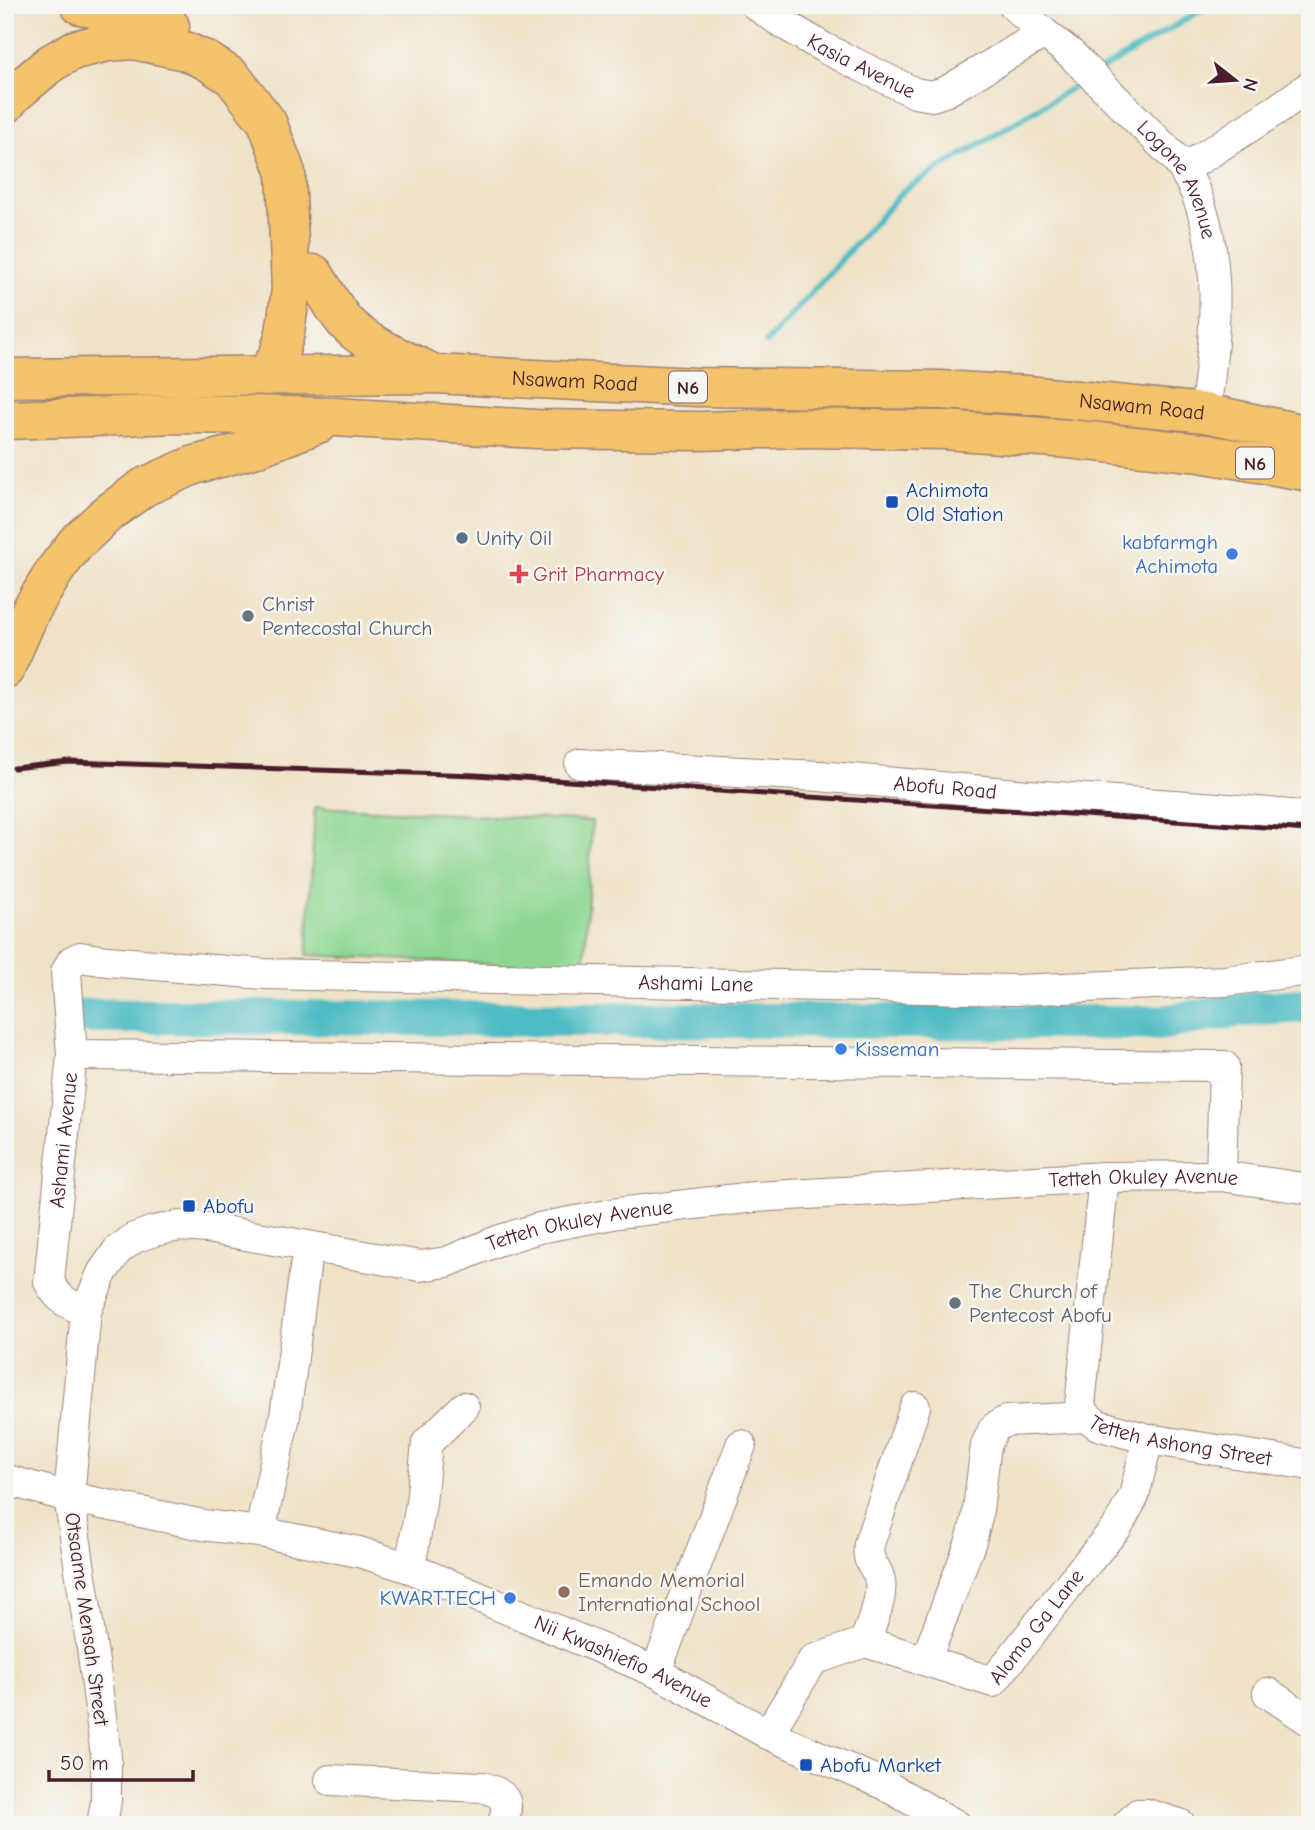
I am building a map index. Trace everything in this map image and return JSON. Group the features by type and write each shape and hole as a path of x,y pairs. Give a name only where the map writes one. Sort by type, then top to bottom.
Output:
{"highway":[{"path":"80,5 200,33 252,62 278,94 307,191 314,274 310,326 283,376"},
{"path":"5,105 51,63 74,50 108,42 133,40 185,51 232,77 267,122 286,173 291,289 279,354 283,376 290,386 253,415"},
{"path":"314,274 343,320 354,330 397,357 436,374"},
{"name":"Nsawam Road","path":"5,378 436,374 696,387 940,390 1027,395 1205,413 1310,435"},
{"path":"1200,453 1205,413"},
{"name":"Nsawam Road","path":"5,420 180,414 336,417 536,429 945,430 1069,439 1200,453 1310,472"},
{"path":"5,670 31,610 57,569 76,544 107,514 144,487 194,465 250,450 336,417"}],"street":[{"name":"Kasia Avenue","path":"756,5 824,48 915,93 932,96 947,91 1044,33"},
{"name":"Logone Avenue","path":"1013,5 1071,54 1184,169 1203,212 1212,259 1214,319 1205,413"},
{"path":"1184,169 1310,86"},
{"name":"Abofu Road","path":"580,764 819,776 1310,817"},
{"name":"Ashami Lane","path":"80,957 264,974 1016,990 1225,981 1310,970"},
{"name":"Ashami Avenue","path":"80,957 72,961 66,972 72,1055 49,1282 65,1302 86,1311"},
{"path":"72,1055 1224,1066 1222,1176"},
{"name":"Tetteh Okuley Avenue","path":"69,1497 86,1311 102,1273 118,1250 134,1238 154,1231 179,1226 207,1228 420,1266 447,1262 497,1241 539,1228 618,1213 754,1197 1104,1177 1222,1176 1310,1189"},
{"name":"Tetteh Ashong Street","path":"1104,1177 1080,1405 1087,1417 1098,1425 1148,1439 1310,1465"},
{"path":"260,1532 285,1416 309,1246"},
{"path":"410,1568 421,1503 426,1443 464,1407"},
{"path":"768,1734 813,1660 865,1642 880,1593 878,1575 869,1561 869,1544 915,1407"},
{"path":"926,1660 971,1541 977,1518 986,1445 993,1428 1006,1421 1087,1417"},
{"name":"Alomo Ga Lane","path":"865,1642 993,1682 1117,1527 1135,1496 1148,1439"},
{"path":"656,1672 741,1446"},
{"name":"Nii Kwashiefio Avenue","path":"7,1480 69,1497 203,1525 260,1532 359,1552 410,1568 656,1672 768,1734 883,1784 956,1825"},
{"name":"Otsaame Mensah Street","path":"69,1497 106,1756 103,1825"},
{"path":"1268,1693 1310,1721"},
{"path":"330,1780 482,1787 500,1793 505,1799 508,1806 502,1825"},
{"path":"1127,1825 1138,1814 1180,1824"}],"green space":[{"path":"315,807 592,821 584,969 307,955"}],"waterway":[{"path":"1101,70 1210,5"},
{"path":"766,343 904,190 1085,80"},
{"path":"70,1016 1160,1023 1237,1010 1310,1005"}],"railway":[{"path":"14,768 69,762 476,775 1310,830"}],"place":[{"name":"Achimota Old Station","path":"892,502"},
{"name":"Unity Oil","path":"462,538"},
{"name":"kabfarmgh Achimota","path":"1232,554"},
{"name":"Grit Pharmacy","path":"519,574"},
{"name":"Christ Pentecostal Church","path":"248,616"},
{"name":"Kisseman","path":"841,1049"},
{"name":"Abofu","path":"189,1206"},
{"name":"The Church of Pentecost Abofu","path":"955,1303"},
{"name":"Emando Memorial International School","path":"564,1592"},
{"name":"KWARTTECH","path":"510,1598"},
{"name":"Abofu Market","path":"806,1765"}]}
